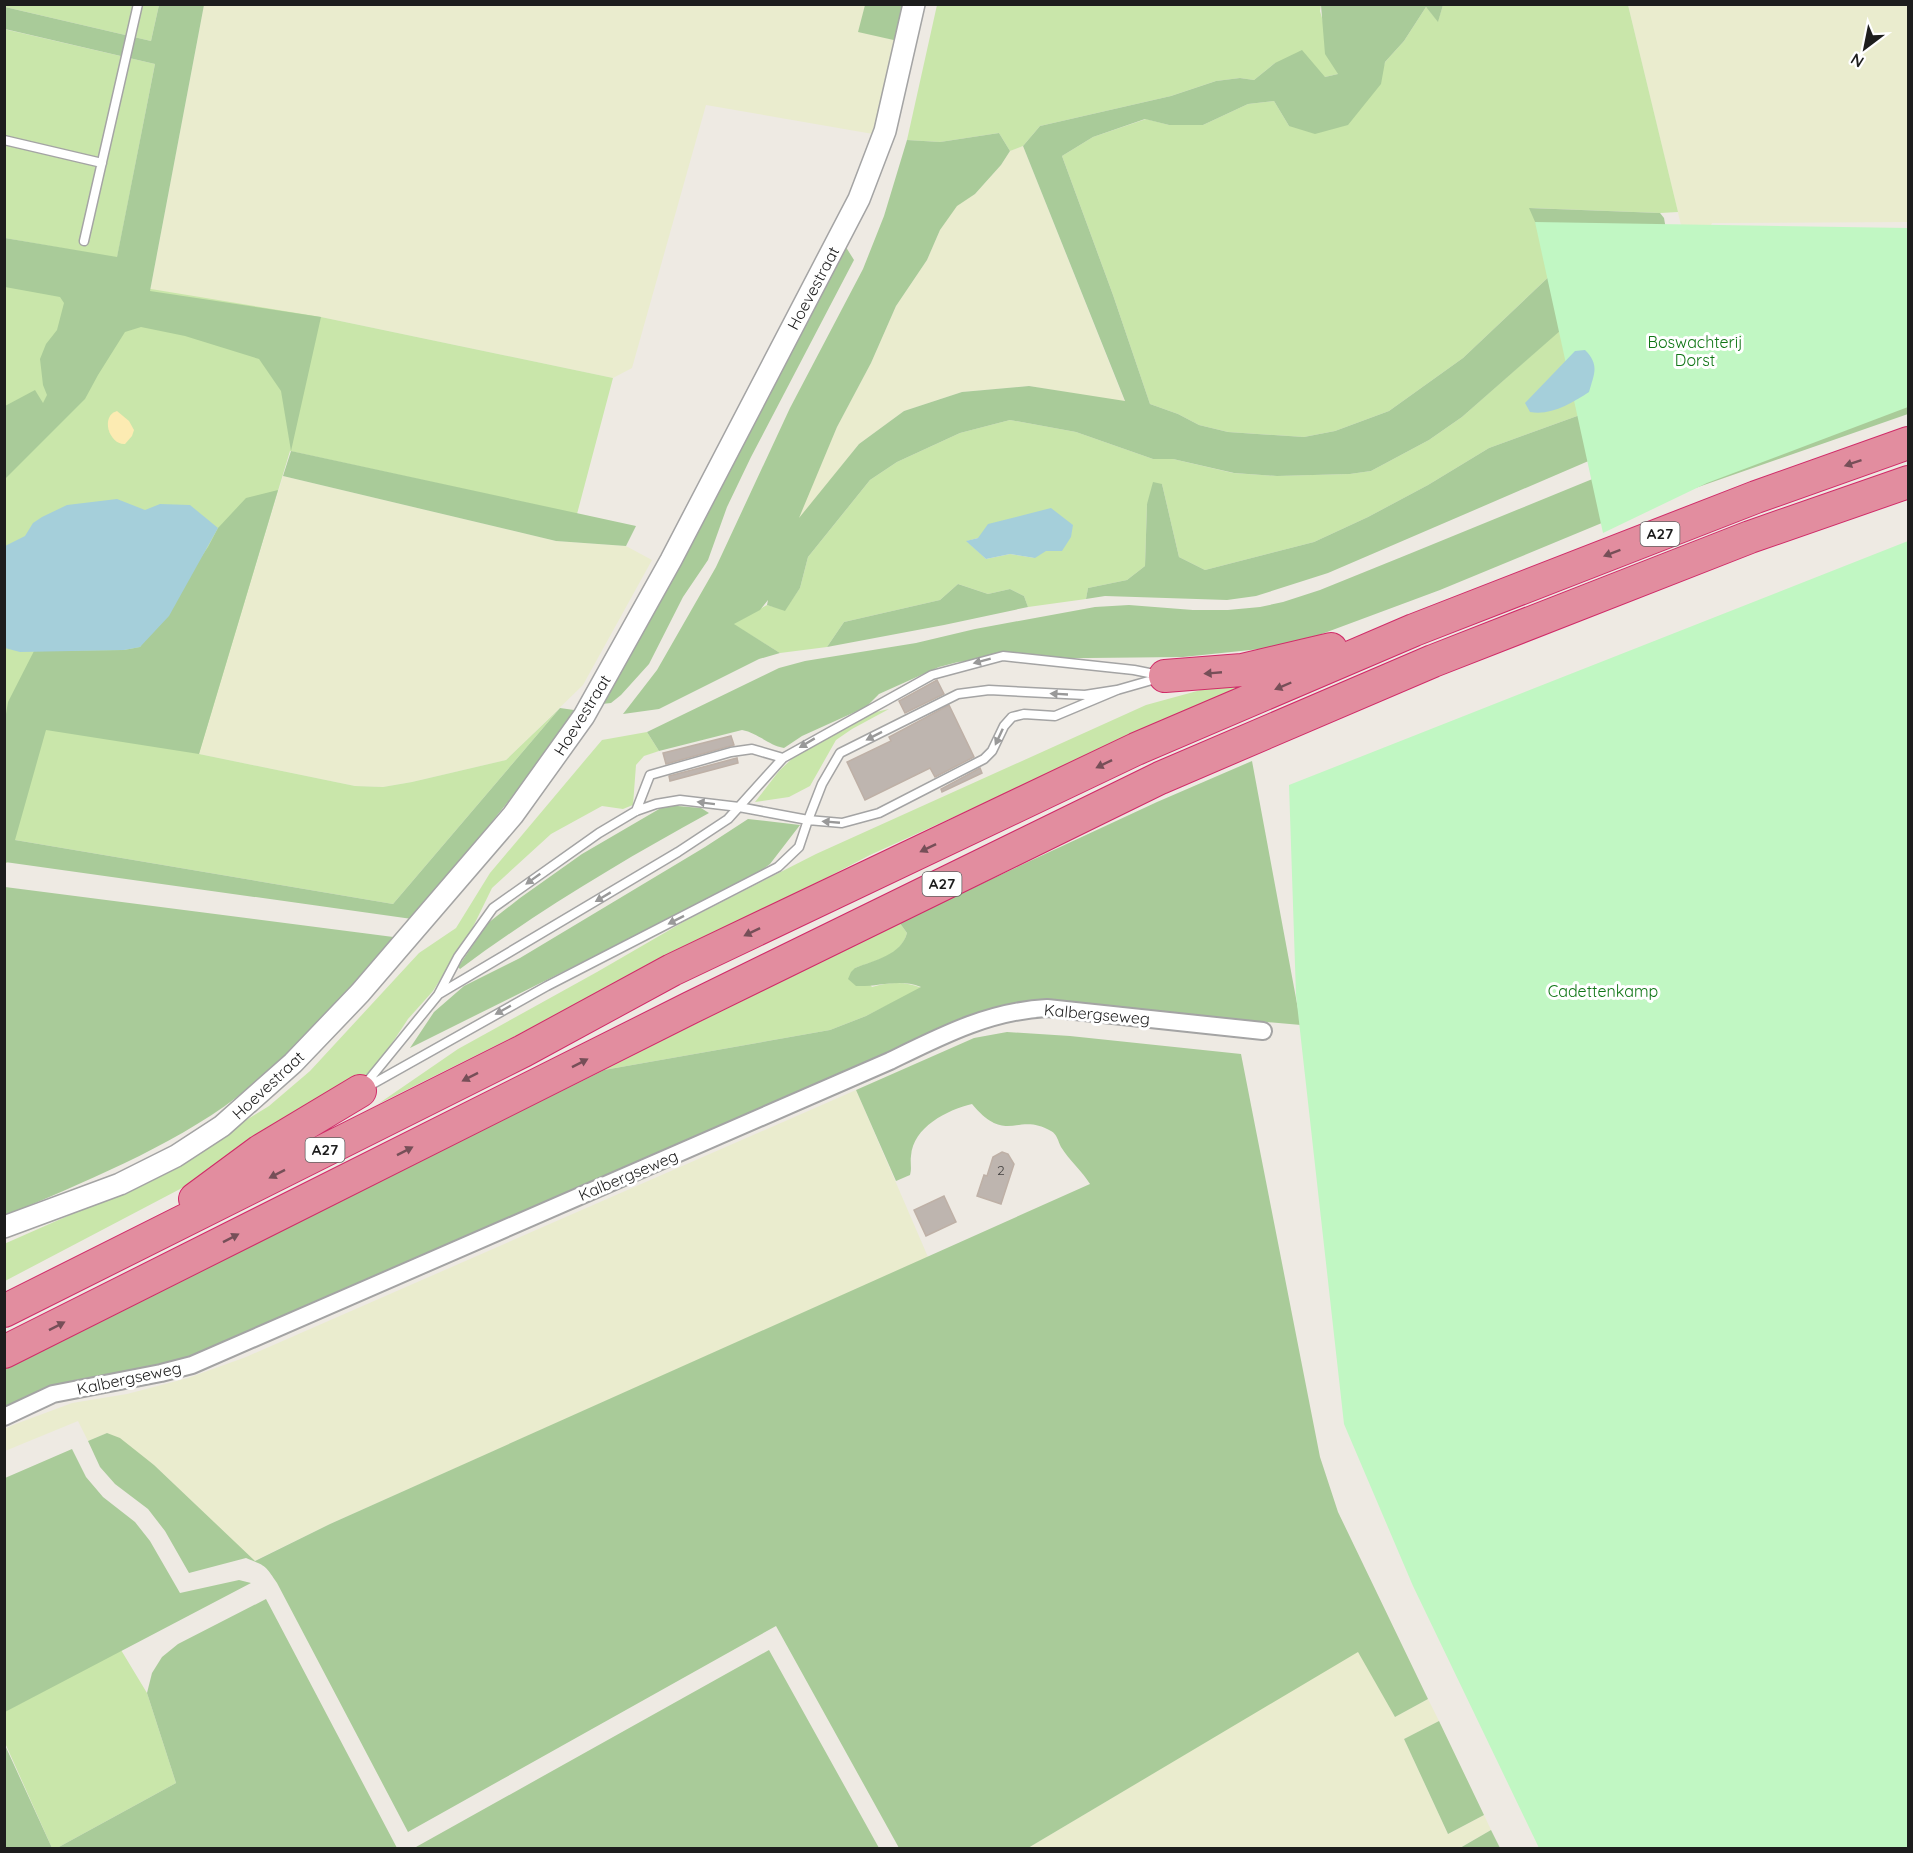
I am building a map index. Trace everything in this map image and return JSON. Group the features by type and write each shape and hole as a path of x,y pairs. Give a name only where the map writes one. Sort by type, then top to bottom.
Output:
{"highway":[{"name":"A27","path":"4,1311 523,1051 672,970 1136,749 1414,630 1756,497 1908,443"},
{"name":"A27","path":"4,1352 669,1018 1161,778 1454,652 1750,537 1908,482"},
{"name":"A27","path":"1165,676 1242,670 1414,630"},
{"name":"A27","path":"128,1249 260,1151 360,1091"}],"street":[{"name":"Hoevestraat","path":"4,1227 120,1184 176,1156 222,1126 293,1063 360,993 526,798 584,716 671,560 860,199 885,131 914,4"},
{"name":"Kalbergseweg","path":"4,1417 53,1394 192,1365 890,1061 964,1025 1022,1009 1047,1008 1263,1031"}],"lane":[{"path":"84,241 138,4"},
{"path":"4,140 102,163"},
{"name":"A27","path":"438,995 678,852 728,819 783,758 932,675 1003,656 1134,670 1165,676"},
{"name":"A27","path":"360,1091 438,995 458,957 493,908 570,852 636,811 680,800 739,807 808,820 842,823 879,813 984,759 992,751 1004,726 1012,717 1024,714 1055,716 1117,690 1165,676"},
{"name":"A27","path":"360,1091 547,987 778,867 799,847 822,784 840,753 958,694 989,690 1085,695 1117,690"},
{"path":"636,811 650,775 752,749 783,758"}],"green space":[{"path":"5,4 159,5 151,41 5,7"},
{"path":"159,5 204,5 150,291 321,317 291,451 281,391 259,359 185,336 141,327 125,332 85,399 5,479 5,406 35,390 43,403 47,395 43,385 40,359 46,344 57,330 64,303 60,297 5,287 5,238 117,257 155,64 5,29 5,7 151,41"},
{"path":"204,5 865,5 859,31 898,41 889,87 873,134 706,105 632,368 613,378 321,317 150,291"},
{"path":"865,5 905,5 898,41 858,32"},
{"path":"937,5 1321,5 1320,11 1338,74 1325,77 1275,63 1254,80 1240,78 1216,81 1171,96 1040,126 1023,146 1010,151 999,133 940,142 907,140"},
{"path":"1321,5 1443,5 1438,22 1426,7 1404,41 1385,62 1381,84 1348,125 1315,134 1289,126 1274,101 1248,104 1203,125 1169,125 1145,119 1093,137 1062,156 1150,404 1178,414 1199,425 1228,432 1304,437 1335,431 1389,411 1463,358 1556,270 1529,208 1660,213 1664,218 1683,330 1635,441 1328,573 1256,596 1227,600 1105,596 1086,599 1088,588 1127,580 1145,566 1147,504 1153,482 1162,484 1179,557 1205,570 1314,542 1428,485 1489,448 1591,411 1569,323 1462,417 1429,440 1371,471 1350,474 1277,476 1234,473 1173,459 1153,459 1076,432 1010,420 960,433 897,462 870,480 808,557 800,588 785,611 767,605 768,600 760,610 734,624 780,653 759,659 659,709 623,714 657,670 716,567 790,408 863,269 884,216 907,140 940,142 999,133 1010,151 1001,165 975,194 957,206 940,230 927,260 896,306 871,363 837,427 799,518 859,444 904,411 962,392 1029,386 1125,401 1023,146 1040,126 1171,96 1216,81 1240,78 1254,80 1275,63 1302,50 1325,77 1338,74 1325,54"},
{"path":"1443,5 1628,5 1678,212 1530,208 1556,270 1463,358 1389,411 1335,431 1304,437 1228,432 1199,425 1178,414 1150,404 1062,156 1093,137 1146,119 1169,125 1203,125 1248,104 1274,101 1289,126 1382,71 1385,62 1404,41 1426,7 1438,21"},
{"path":"1628,5 1908,5 1908,222 1712,223 1699,250 1686,246"},
{"path":"4,29 155,64 117,258 5,238"},
{"path":"1023,146 1125,402 1029,386 962,392 904,411 859,444 796,523 837,427 871,363 896,306 927,260 940,230 957,205 975,194 1001,165 1010,151"},
{"name":"Boswachterij Dorst","path":"1535,222 1908,228 1908,407 1707,483 1603,533"},
{"path":"844,244 854,260 751,457 727,507 708,560 683,597 649,664 621,695 611,703 602,704"},
{"path":"5,265 321,317 613,378 577,514 290,451 199,754 355,786 383,787 506,760 560,708 393,904 15,840 7,863 5,863"},
{"path":"1569,322 1591,411 1489,448 1428,485 1314,542 1205,570 1179,557 1162,484 1147,504 1145,566 1127,580 1088,588 1086,599 1028,607 1024,596 1010,589 988,594 958,584 940,600 844,622 827,647 780,653 733,624 767,605 785,610 800,588 808,557 870,480 897,462 960,433 1010,420 1076,432 1153,459 1173,459 1233,473 1277,476 1350,474 1371,471 1429,440 1462,417","holes":["978,538 1035,558 1010,554 986,559 967,541"]},
{"path":"1908,366 1908,414 1638,508 1440,590 1319,635 1260,649 1183,657 994,659 958,662 939,667 879,694 866,707 802,736 784,748 742,730 659,751 647,732 779,668 805,661 916,643 975,629 1095,607 1129,605 1228,610 1283,602 1320,590 1722,426"},
{"path":"291,451 636,526 626,546 556,541 283,476"},
{"path":"283,476 556,541 626,546 652,560 583,685 506,760 383,787 355,786 199,754"},
{"path":"278,490 199,754 46,730 15,840 393,904 560,708 581,711 412,919 5,862 5,720 8,702 34,651 124,650 140,647 208,547 218,528 246,498"},
{"name":"Cadettenkamp","path":"1908,541 1908,1848 1539,1848 1413,1586 1344,1424 1296,995 1289,785"},
{"path":"958,584 988,594 1010,589 1024,596 1028,607 827,647 844,622 940,600"},
{"path":"1281,668 870,855 696,946 378,1104 458,1049 685,921 816,854 1146,705"},
{"path":"889,709 836,740 810,786 789,797 755,802 779,771 798,753 871,713"},
{"path":"647,732 659,751 644,756 636,765 633,805 623,809 602,806 551,834 492,888 472,929 433,991 408,1019 371,1075 201,1178 5,1281 4,1244 165,1173 194,1157 225,1133 269,1106 310,1071 419,953 456,928 490,873 602,740"},
{"path":"1252,761 1301,1025 1045,1002 1011,1004 189,1359 71,1381 5,1408 5,1367 604,1070 830,1030 866,1016 921,987 905,983 856,986 848,979 855,968 886,956 899,947 907,933 899,922 1157,802"},
{"path":"666,805 701,808 709,813 582,887 460,969 458,967 488,923 520,898 582,854"},
{"path":"748,819 800,825 770,864 753,877 410,1048 434,1012 464,986 520,958"},
{"path":"5,887 401,938 322,1021 280,1061 237,1097 154,1148 5,1216"},
{"path":"899,922 907,933 899,947 887,956 855,968 872,987 897,983 922,988 866,1016 830,1030 604,1070"},
{"path":"1007,1032 1070,1036 1241,1054 1320,1457 1338,1512 1428,1699 1395,1717 1358,1652 1028,1848 899,1848 776,1626 408,1832 277,1583 267,1569 246,1558 189,1573 165,1531 148,1509 115,1484 100,1467 88,1441 107,1433 120,1438 154,1465 255,1561 330,1524 1090,1184 1064,1152 1053,1132 1029,1124 1003,1126 994,1123 972,1104 942,1115 925,1128 913,1146 910,1175 896,1181 856,1090 974,1038"},
{"path":"856,1090 928,1257 330,1524 254,1561 154,1465 107,1433 88,1441 78,1421 5,1451 4,1429 13,1425 72,1403 127,1394 188,1378 246,1357"},
{"path":"72,1449 86,1477 103,1497 135,1522 150,1541 180,1593 239,1580 251,1583 5,1712 5,1478"},
{"path":"266,1599 397,1848 57,1848 176,1783 147,1693 152,1673 162,1657 178,1644"},
{"path":"121,1650 147,1693 176,1783 57,1848 52,1848 5,1743 4,1712"},
{"path":"769,1650 879,1848 416,1847"},
{"path":"1358,1651 1395,1717 1428,1699 1439,1721 1404,1739 1448,1834 1484,1815 1491,1830 1460,1848 1028,1848"},
{"path":"1439,1721 1484,1815 1448,1834 1404,1739"},
{"path":"4,1743 52,1848 5,1848"},
{"path":"1491,1830 1500,1848 1460,1848"}],"sand":[{"path":"117,411 129,421 134,430 125,444 115,440 109,430 109,418"}],"water":[{"path":"1585,350 1594,365 1594,375 1589,392 1553,410 1530,412 1525,403 1575,351"},
{"path":"117,499 145,510 160,504 190,505 218,528 169,616 140,647 124,650 20,652 5,648 5,546 25,536 33,523 42,517 67,505"},
{"path":"1051,508 1073,525 1071,537 1062,551 1046,551 1035,558 1010,554 986,559 966,541 978,538 988,524"}],"building":[{"path":"937,680 944,694 905,713 899,701"},
{"path":"949,705 974,757 935,777 930,768 865,800 847,762 891,741 889,737"},
{"path":"731,736 734,745 666,764 663,753"},
{"path":"737,758 738,763 670,781 669,776"},
{"path":"980,768 982,773 942,792 941,789"},
{"path":"1002,1152 1008,1154 1014,1164 1001,1204 977,1196 993,1157"},
{"path":"944,1196 956,1222 926,1236 914,1210"}]}
